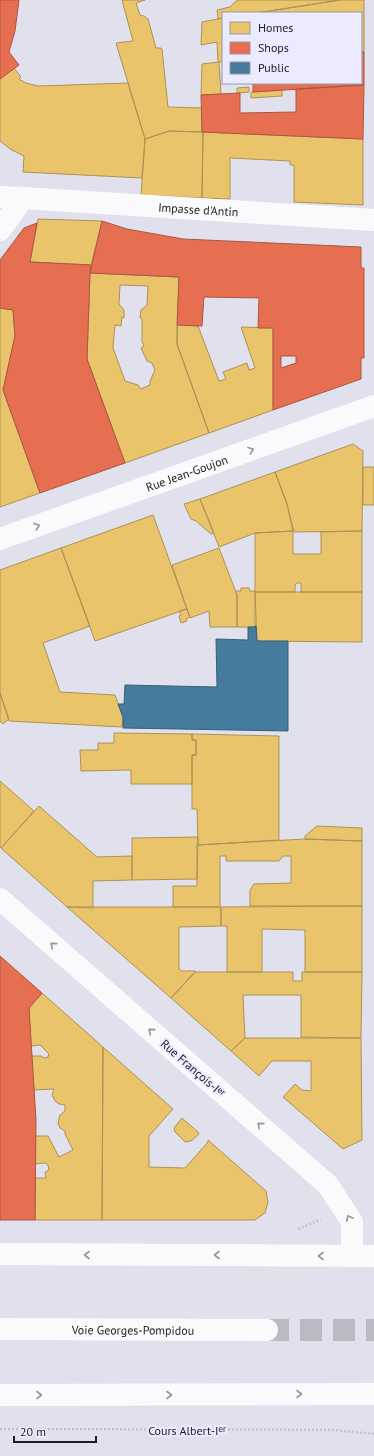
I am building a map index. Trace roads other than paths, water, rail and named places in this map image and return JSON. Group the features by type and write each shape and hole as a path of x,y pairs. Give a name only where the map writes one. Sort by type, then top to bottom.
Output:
{"street":[{"name":"Impasse d'Antin","path":"0,197 374,220"},
{"path":"0,230 23,198"},
{"name":"Rue Jean-Goujon","path":"0,540 374,406"},
{"name":"Rue François-Iᵉʳ","path":"0,899 328,1185 352,1222 352,1256"},
{"path":"0,1254 374,1256"},
{"name":"Voie Georges-Pompidou","path":"0,1329 267,1330"},
{"path":"0,1395 374,1394"}],"tunnel":[{"path":"267,1330 374,1330"}]}
